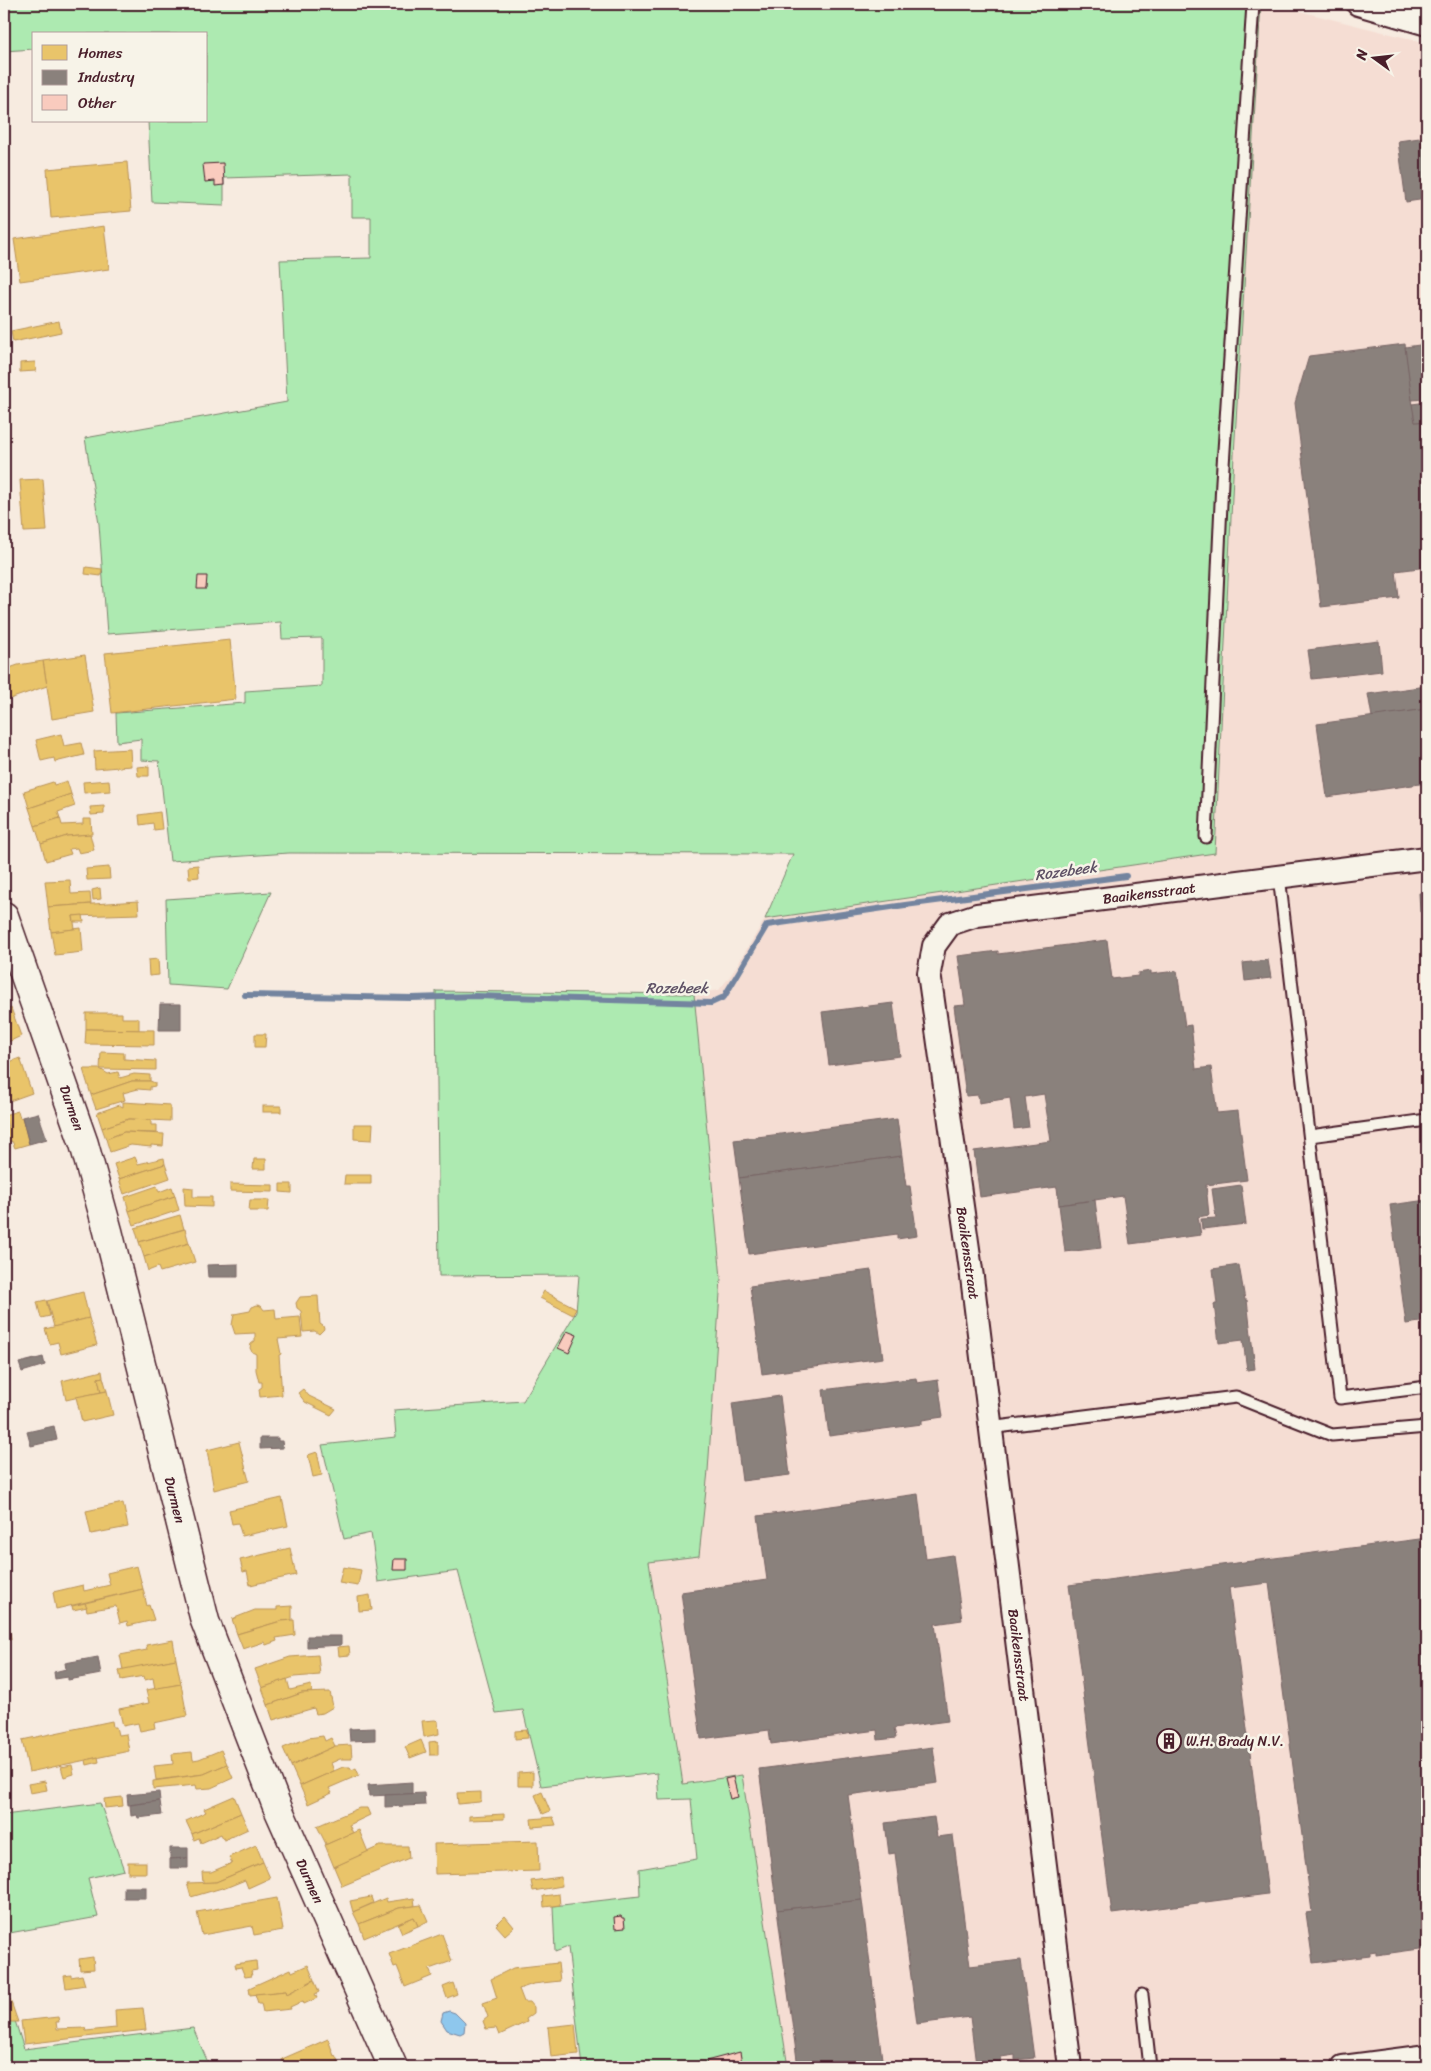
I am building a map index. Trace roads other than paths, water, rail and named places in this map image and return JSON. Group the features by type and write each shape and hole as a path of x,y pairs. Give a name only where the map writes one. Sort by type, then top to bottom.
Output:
{"street":[{"path":"1358,4 1427,24"},
{"name":"Baaikensstraat","path":"1070,2067 1044,1845 989,1428 972,1277 929,972 934,946 950,924 977,914 1427,858"},
{"name":"Durmen","path":"4,916 84,1144 108,1230 205,1621 276,1804 393,2067"},
{"path":"1343,2067 1427,2056"}],"lane":[{"path":"1206,837 1222,481 1253,4"},
{"path":"1279,876 1340,1398 1427,1386"},
{"path":"1310,1136 1427,1120"},
{"path":"989,1428 1236,1397 1332,1436 1427,1427"},
{"path":"1142,1995 1150,2067"}],"water":[{"path":"449,2011 455,2013 465,2023 464,2032 460,2034 447,2030 441,2021 443,2013"}],"waterway":[{"name":"Rozebeek","path":"245,995 412,998 475,996 711,1003 724,997 767,925 1126,876"}],"place":[{"name":"W.H. Brady N.V.","path":"1169,1741"}]}
